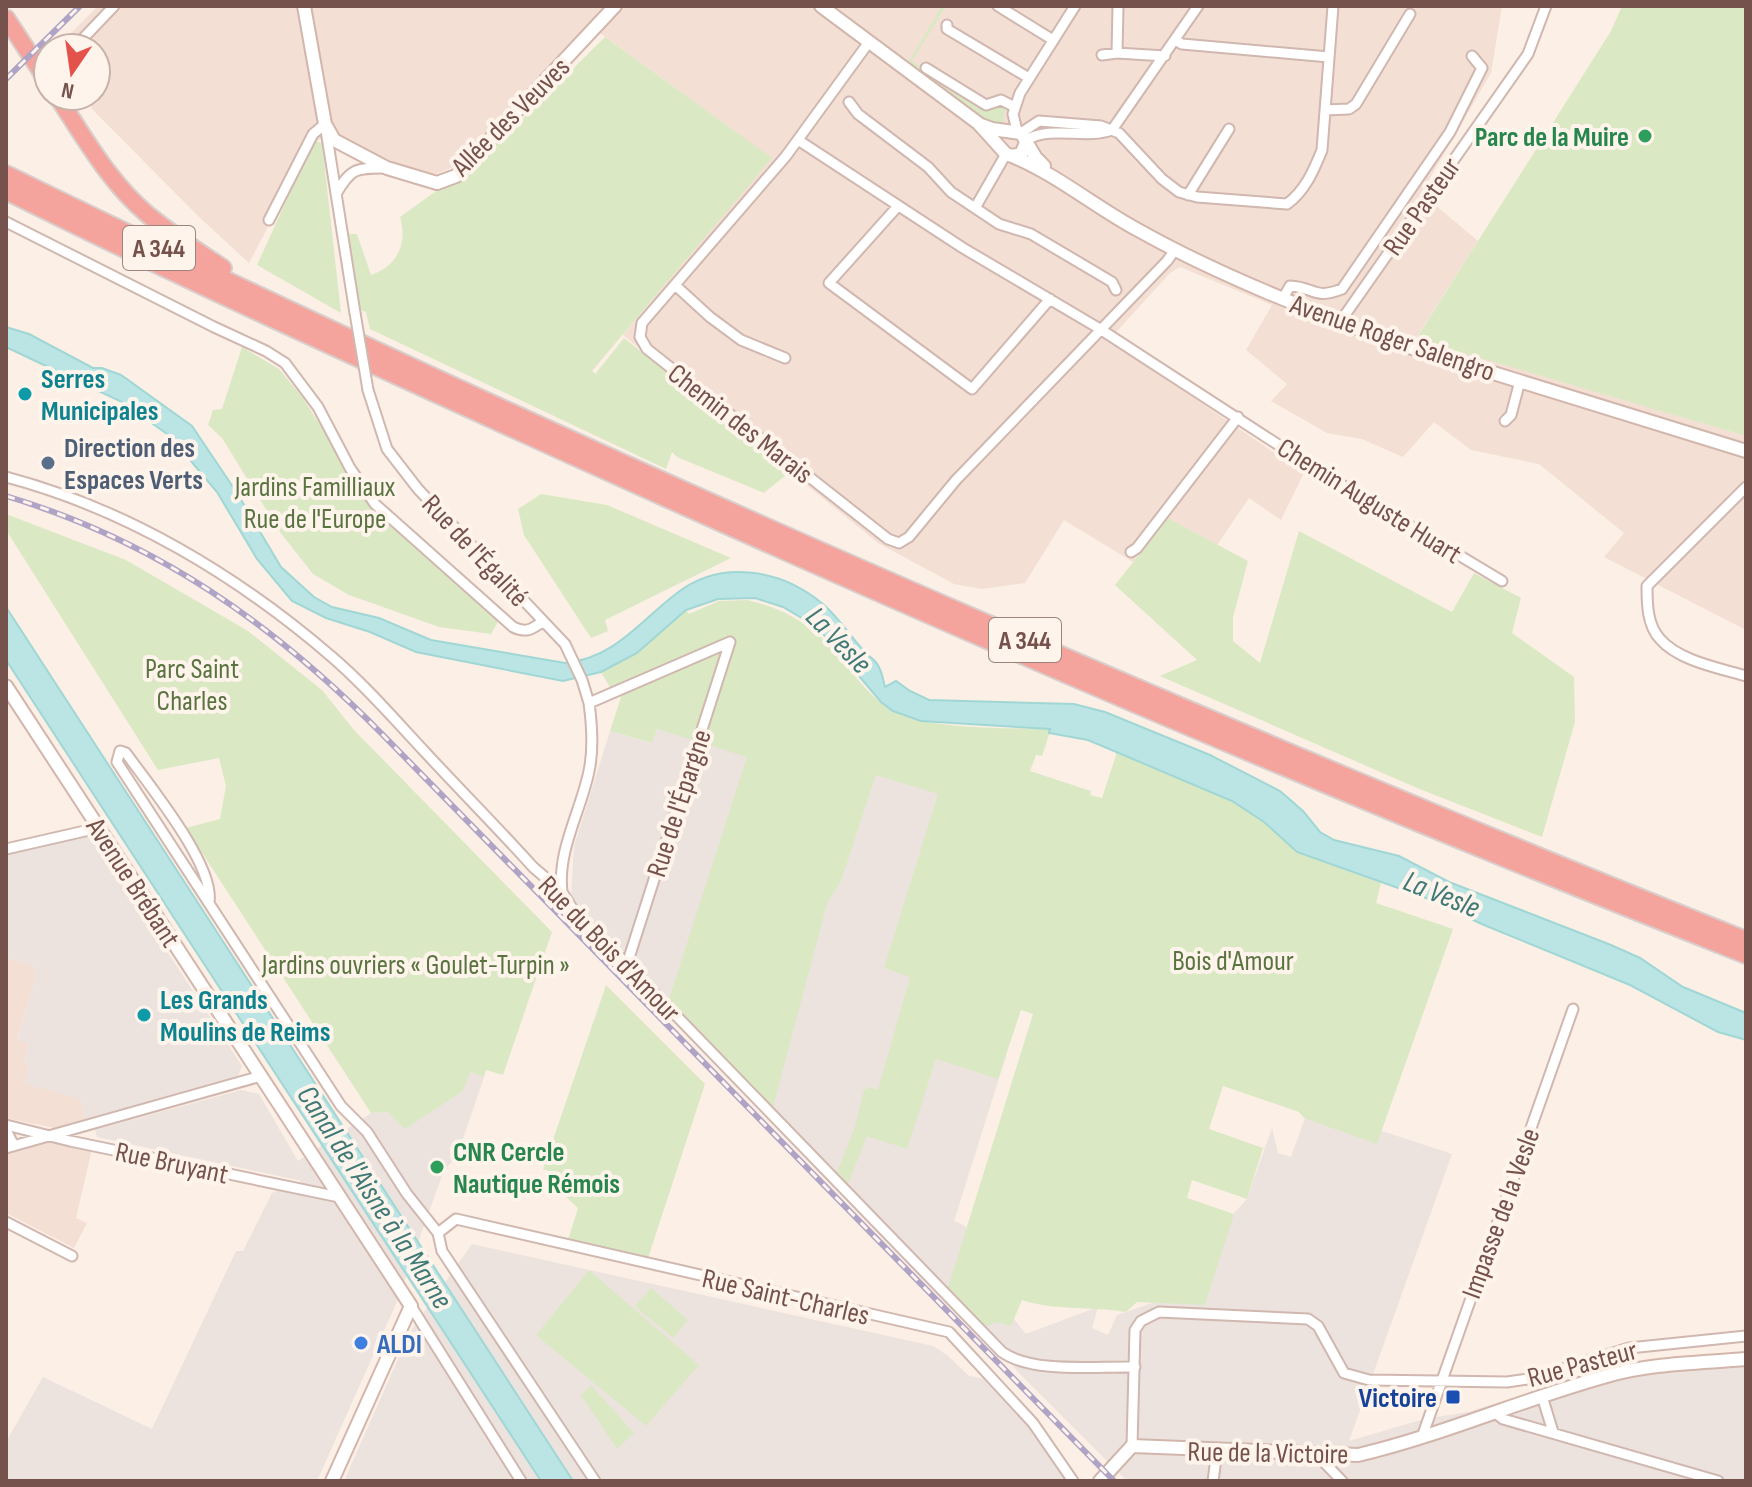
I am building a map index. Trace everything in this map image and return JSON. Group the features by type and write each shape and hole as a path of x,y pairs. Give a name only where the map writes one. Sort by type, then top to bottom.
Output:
{"highway":[{"path":"6,18 32,58"},
{"path":"67,112 102,165 146,213 188,246 280,304"},
{"name":"A 344","path":"6,174 280,304 308,326 731,527 1142,707 1746,955"},
{"name":"A 344","path":"6,191 51,214 842,561 1177,705 1746,940"},
{"path":"6,200 51,214"}],"street":[{"path":"89,32 114,6"},
{"path":"269,220 313,134 325,124 304,6"},
{"name":"Allée des Veuves","path":"325,124 334,140 387,168 437,183 456,176 615,6"},
{"name":"Avenue Roger Salengro","path":"821,6 978,123 1006,152 1175,250 1396,343 1746,451"},
{"path":"998,6 1053,40"},
{"path":"1006,152 1021,154 1020,136 1013,114 1015,107 1029,78 1075,6"},
{"path":"1117,53 1118,6"},
{"path":"975,208 1006,152 1002,137 1040,132 1100,135 1112,130 1198,6"},
{"path":"1112,130 1119,133 1162,179 1188,195 1287,204 1298,197 1322,150 1333,6"},
{"name":"Rue Pasteur","path":"1340,322 1528,54 1546,6"},
{"path":"1325,110 1349,109 1356,104 1410,14"},
{"path":"947,25 947,29 1029,78"},
{"path":"1175,40 1182,44 1329,57"},
{"name":"Chemin des Marais","path":"869,42 798,140 642,323 640,337 647,349 878,531 899,543 909,537 956,480 1100,329"},
{"path":"1102,55 1165,56"},
{"path":"1283,298 1290,286 1318,294 1342,289 1450,132 1482,68 1472,56"},
{"path":"926,68 986,105 1001,100 1015,107"},
{"path":"849,102 858,114 928,167 951,192 999,224 1031,234 1112,282 1116,290"},
{"name":"Avenue Roger Salengro","path":"978,123 1020,136 1036,158 1059,180"},
{"name":"Rue de l'Égalité","path":"325,124 368,390 387,449 418,489 565,644 589,703"},
{"path":"1188,195 1229,129"},
{"path":"798,140 963,248 1100,329 1175,250"},
{"path":"336,194 347,175 359,168 387,168"},
{"path":"898,206 829,283 972,389 1050,299"},
{"path":"6,222 285,363 318,407 350,468 375,504 513,627 523,632 532,630 542,622"},
{"path":"675,285 741,340 785,358"},
{"name":"Chemin Auguste Huart","path":"1100,329 1317,470 1502,581"},
{"path":"1505,421 1511,415 1520,381"},
{"path":"1131,552 1238,417"},
{"name":"Rue du Bois d'Amour","path":"6,477 78,501 151,535 223,574 334,659 372,695 533,867 562,892 572,908 1002,1352 1015,1360 1039,1366 1135,1367"},
{"path":"1746,487 1647,586 1647,607 1660,640 1682,654 1746,676"},
{"name":"Rue de l'Épargne","path":"589,703 730,642 627,964"},
{"name":"Avenue Brébant","path":"6,686 411,1306 521,1481"},
{"path":"562,892 561,875 566,847 589,769 592,736 589,703"},
{"path":"209,902 204,868 157,796 126,753 120,751 117,762 341,1106 367,1132 595,1481"},
{"path":"6,849 98,828"},
{"name":"Impasse de la Vesle","path":"1422,1437 1573,1009"},
{"path":"6,1127 10,1147 261,1076"},
{"name":"Rue Bruyant","path":"6,1127 339,1197"},
{"name":"Rue Saint-Charles","path":"433,1231 456,1219 949,1332 1033,1423 1073,1481"},
{"path":"6,1222 72,1256"},
{"path":"332,1481 411,1306"},
{"name":"Rue Pasteur","path":"1135,1367 1135,1330 1141,1321 1154,1313 1300,1318 1318,1326 1344,1373 1369,1380 1507,1382 1556,1371 1629,1348 1746,1336"},
{"name":"Rue de la Victoire","path":"1132,1446 1358,1455 1610,1375 1654,1367 1746,1359"},
{"path":"1100,1481 1132,1446 1135,1367"},
{"path":"1542,1396 1553,1432"},
{"path":"1494,1412 1503,1419 1718,1481"},
{"path":"1428,1419 1448,1428"},
{"path":"1213,1481 1217,1451"},
{"path":"1317,1455 1342,1481"}],"shaded area":[{"path":"98,6 1502,6 1491,73 1417,200 1434,204 1478,241 1416,338 1746,436 1746,630 1604,557 1624,533 1539,464 1471,450 1434,422 1403,457 1362,439 1327,433 1271,401 1287,384 1246,350 1272,305 1180,267 1170,273 1109,340 1304,473 1281,520 1249,498 1217,545 1168,518 1133,562 1064,520 1025,583 982,589 954,584 878,543 623,335 771,158 600,33 458,165 436,174 400,165 345,139 314,140 249,263 95,112 112,112 112,32 72,32"},
{"path":"656,729 877,761 941,794 961,990 945,1036 1006,1056 954,1221 965,1226 1014,1319 1026,1334 1098,1307 1092,1328 1108,1335 1117,1315 1152,1303 1247,1199 1272,1128 1278,1153 1291,1157 1309,1107 1452,1154 1349,1441 1424,1419 1468,1412 1610,1369 1746,1362 1745,1481 1127,1481 1016,1370 985,1327 571,897 574,846 610,731 651,743"},
{"path":"91,835 242,1066 238,1076 85,1119 81,1099 25,1084 29,1064 24,1063 29,1043 17,1040 36,976 33,965 6,958 6,854"},
{"path":"6,958 33,965 36,976 17,1039 29,1043 24,1062 81,1099 85,1119 54,1128 6,1118"},
{"path":"470,1071 484,1077 457,1157 444,1170 396,1304 317,1481 6,1481 6,1442 43,1377 152,1429 236,1251 243,1251 272,1193 302,1181 97,1137 95,1130 241,1090 259,1094 298,1161 371,1113 387,1112 405,1128"},
{"path":"54,1141 92,1149 76,1218 87,1223 74,1248 6,1213 6,1155"},
{"path":"472,1244 933,1346 969,1376 987,1379 1040,1434 1070,1481 344,1481 410,1332"}],"green space":[{"path":"942,6 946,6 912,61 980,107 1006,104 1003,124 990,123 911,62 908,63"},
{"name":"Parc de la Muire","path":"1622,6 1746,6 1746,436 1416,339 1611,31"},
{"path":"605,37 772,158 592,371 599,376 596,373 624,338 791,471 764,493 677,457 672,452 666,469 370,329 366,312 360,310 348,234 357,234 371,275 388,266 401,245 400,217 439,189 457,184"},
{"path":"314,140 322,143 341,313 257,265"},
{"name":"Jardins Familliaux Rue de l'Europe","path":"242,347 279,369 303,398 369,502 391,526 499,620 491,634 439,627 349,595 313,574 280,532 222,438 208,425 213,410 222,409"},
{"path":"541,494 607,505 731,558 605,620 608,631 591,638 524,535 518,509"},
{"name":"Jardins ouvriers « Goulet-Turpin »","path":"6,514 126,560 248,631 322,690 354,730 552,932 503,1075 486,1070 484,1077 470,1072 463,1091 405,1129 387,1112 371,1113 186,828 220,819 226,786 219,758 158,770 6,530"},
{"path":"1168,518 1248,561 1233,617 1233,641 1260,663 1299,531 1452,612 1474,573 1521,598 1512,633 1574,677 1575,722 1542,837 1417,788 1160,676 1197,660 1115,585"},
{"name":"Bois d'Amour","path":"747,600 779,610 823,639 825,636 863,686 881,703 906,717 946,725 1051,729 1042,756 1036,755 1030,771 1091,791 1090,795 1102,798 1117,752 1233,802 1264,822 1297,852 1381,883 1376,903 1453,929 1377,1144 1304,1118 1299,1112 1223,1086 1209,1129 1263,1148 1247,1199 1192,1180 1187,1198 1234,1214 1205,1305 1137,1302 1126,1312 1048,1306 1022,1300 1011,1326 997,1322 985,1327 948,1288 1033,1014 1021,1010 998,1079 936,1059 907,1149 867,1136 848,1184 837,1172 855,1127 864,1090 869,1087 878,1090 910,977 884,968 938,794 876,775 841,881 827,904 773,1107 669,999 747,757 657,729 652,743 610,731 621,697 611,689 601,672 637,653 686,610 689,614 719,601"},
{"path":"606,985 705,1084 648,1258 568,1240 578,1208 564,1195 569,1179 543,1169"},
{"path":"589,1270 699,1365 646,1426 536,1335"},
{"path":"651,1288 688,1320 673,1338 635,1306"},
{"path":"591,1385 634,1433 617,1449 581,1395"}],"water":[{"name":"La Vesle","path":"6,327 29,334 93,368 121,375 192,426 281,567 314,597 332,607 379,618 431,640 565,663 583,660 613,646 677,593 695,582 732,572 771,577 808,593 830,610 876,662 885,687 896,681 929,700 1074,704 1105,712 1210,755 1280,791 1303,811 1320,832 1334,840 1399,856 1449,882 1611,945 1640,958 1683,987 1746,1013 1746,1040 1718,1032 1630,985 1426,898 1297,852 1264,822 1232,801 1088,740 1049,733 1050,729 921,721 893,711 881,702 825,636 810,623 783,607 755,598 718,599 686,610 637,653 601,672 563,681 416,652 370,632 326,618 292,601 257,559 217,492 170,436 120,401 6,347"},
{"name":"Canal de l'Aisne à la Marne","path":"6,607 573,1481 541,1481 6,660"}],"railway":[{"path":"6,79 80,6"},
{"path":"6,496 61,515 162,562 255,622 342,695 1114,1481"}],"place":[{"name":"Parc de la Muire","path":"1645,136"},
{"name":"Serres Municipales","path":"25,394"},
{"name":"Direction des Espaces Verts","path":"48,463"},
{"name":"Les Grands Moulins de Reims","path":"144,1015"},
{"name":"CNR Cercle Nautique Rémois","path":"437,1167"},
{"name":"ALDI","path":"361,1343"},
{"name":"Victoire","path":"1453,1397"}],"park label":[{"name":"Parc Saint Charles","path":"192,684"}]}
